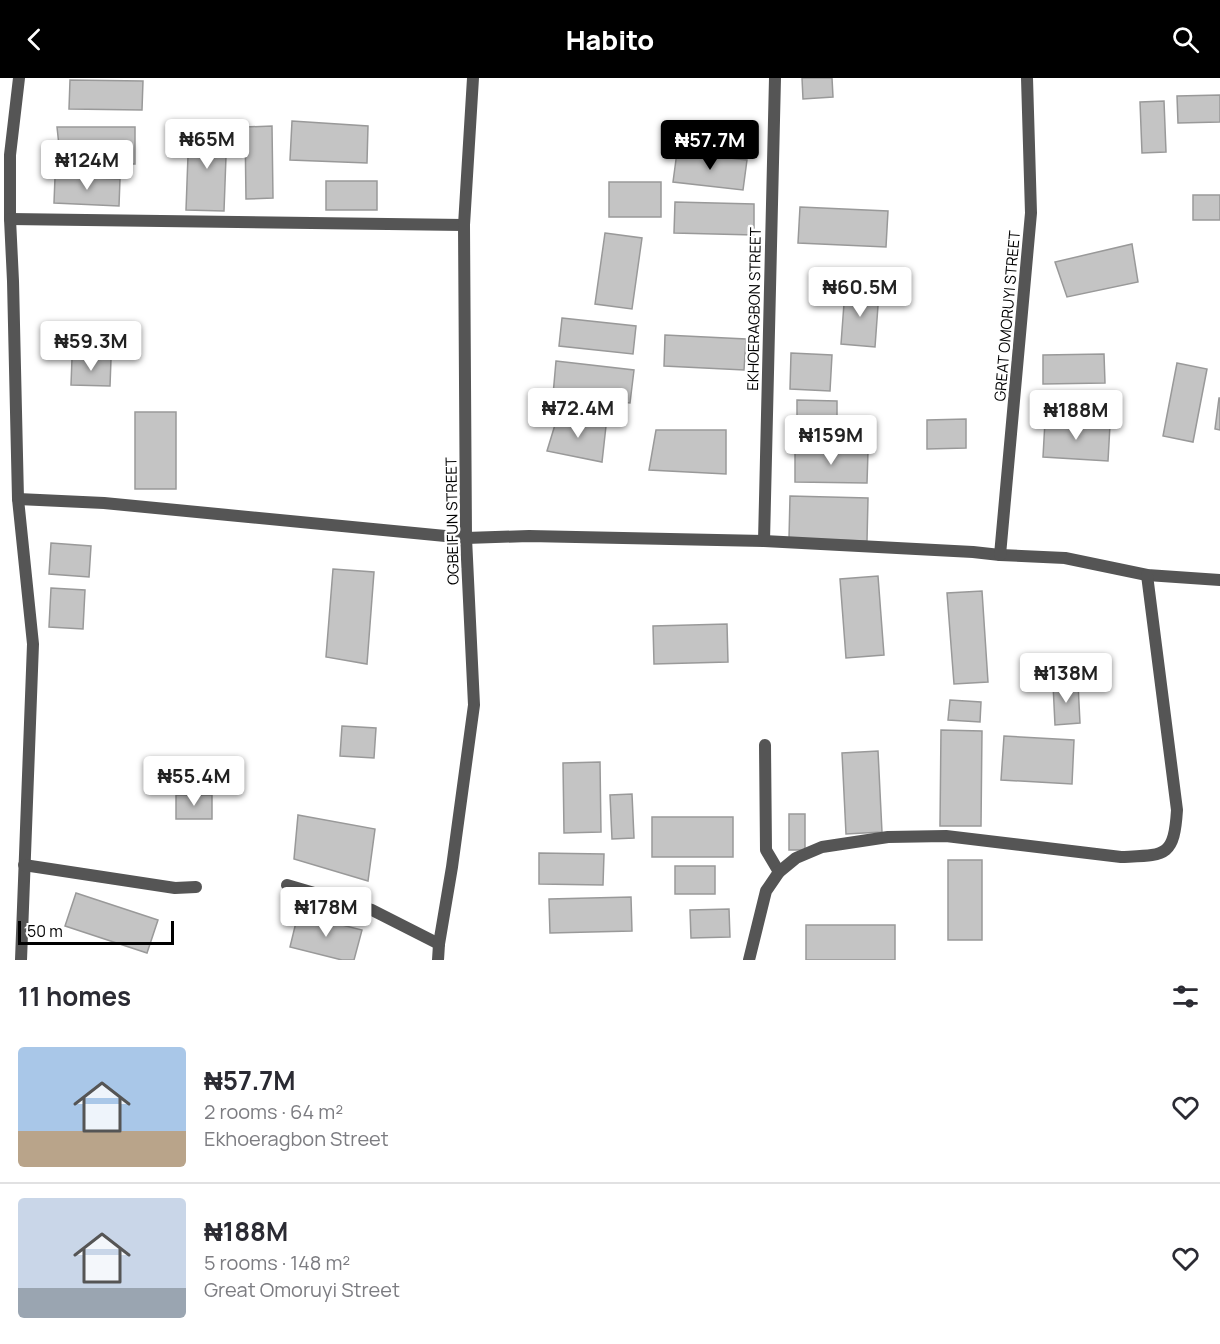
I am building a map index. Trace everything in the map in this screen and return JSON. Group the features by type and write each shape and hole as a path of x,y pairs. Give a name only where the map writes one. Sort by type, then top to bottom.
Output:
{"street":[{"path":"19,78 10,155 9,219 13,280 18,499 33,644 21,960"},
{"name":"OGBEIFUN STREET","path":"438,960 474,705 466,538 464,225 472,78"},
{"name":"EKHOERAGBON STREET","path":"764,542 776,78"},
{"name":"GREAT OMORUYI STREET","path":"1000,555 1031,213 1027,78"},
{"path":"9,219 464,225"},
{"path":"18,499 104,503 466,538 529,536 764,542 1065,558 1147,575 1220,580"},
{"path":"749,960 766,891 779,872 796,858 822,847 888,837 946,836 1121,857 1145,856 1165,851 1171,847 1176,831 1178,810 1147,575"},
{"path":"765,745 766,850 779,872"},
{"path":"24,865 175,888 196,887"},
{"path":"287,885 372,910 439,944"}],"building":[{"path":"802,78 832,78 833,97 803,99"},
{"path":"70,80 143,81 142,110 69,109"},
{"path":"1220,95 1220,122 1178,123 1177,96"},
{"path":"1164,101 1166,152 1142,153 1140,102"},
{"path":"292,121 368,126 367,163 290,160"},
{"path":"272,126 273,198 246,199 245,127"},
{"path":"57,127 135,127 135,164 61,164"},
{"path":"189,128 227,129 224,211 186,210"},
{"path":"677,152 747,160 743,190 673,182"},
{"path":"55,177 120,179 119,206 54,203"},
{"path":"326,181 377,181 377,210 326,210"},
{"path":"609,182 661,182 661,217 609,217"},
{"path":"1193,195 1220,195 1220,220 1193,220"},
{"path":"675,202 754,204 754,235 674,233"},
{"path":"800,207 888,211 886,247 798,243"},
{"path":"605,233 642,238 632,309 595,304"},
{"path":"1132,244 1138,282 1067,297 1055,262"},
{"path":"845,290 879,292 875,347 841,344"},
{"path":"562,318 636,326 633,354 559,346"},
{"path":"665,335 746,339 744,370 664,366"},
{"path":"791,353 832,355 830,391 790,389"},
{"path":"1104,354 1105,383 1043,384 1043,355"},
{"path":"72,358 111,359 110,386 71,385"},
{"path":"556,361 634,370 630,403 553,395"},
{"path":"1177,363 1207,369 1193,442 1163,436"},
{"path":"1220,398 1220,430 1215,429"},
{"path":"797,400 837,401 837,423 797,422"},
{"path":"135,412 176,412 176,489 135,489"},
{"path":"558,415 606,426 602,462 547,451"},
{"path":"966,419 966,448 927,449 927,420"},
{"path":"1045,421 1110,425 1108,461 1043,457"},
{"path":"656,430 726,430 726,474 649,470"},
{"path":"795,450 868,451 867,483 795,482"},
{"path":"790,496 868,498 867,541 789,539"},
{"path":"51,543 91,546 89,577 49,574"},
{"path":"333,569 374,572 367,664 326,657"},
{"path":"878,576 884,655 846,658 840,579"},
{"path":"51,588 85,590 83,629 49,627"},
{"path":"982,591 988,682 954,684 947,593"},
{"path":"727,624 728,662 654,664 653,626"},
{"path":"1078,683 1080,723 1055,725 1053,684"},
{"path":"950,700 981,702 980,722 948,720"},
{"path":"342,726 376,728 374,758 340,756"},
{"path":"941,730 982,731 981,826 940,826"},
{"path":"1004,736 1074,740 1072,784 1001,780"},
{"path":"878,751 882,832 846,834 842,753"},
{"path":"600,762 601,832 564,833 563,763"},
{"path":"632,794 634,838 612,839 610,795"},
{"path":"176,795 212,795 212,819 176,819"},
{"path":"789,814 805,814 805,850 789,850"},
{"path":"298,815 375,829 368,881 294,859"},
{"path":"652,817 733,817 733,857 652,857"},
{"path":"539,853 604,854 603,885 539,884"},
{"path":"948,860 982,860 982,940 948,940"},
{"path":"675,866 715,866 715,894 675,894"},
{"path":"76,893 158,920 147,953 65,926"},
{"path":"631,897 632,931 550,933 549,899"},
{"path":"729,909 730,937 691,938 690,910"},
{"path":"298,914 362,930 354,960 342,960 290,947"},
{"path":"806,925 895,925 895,960 806,960"}]}
